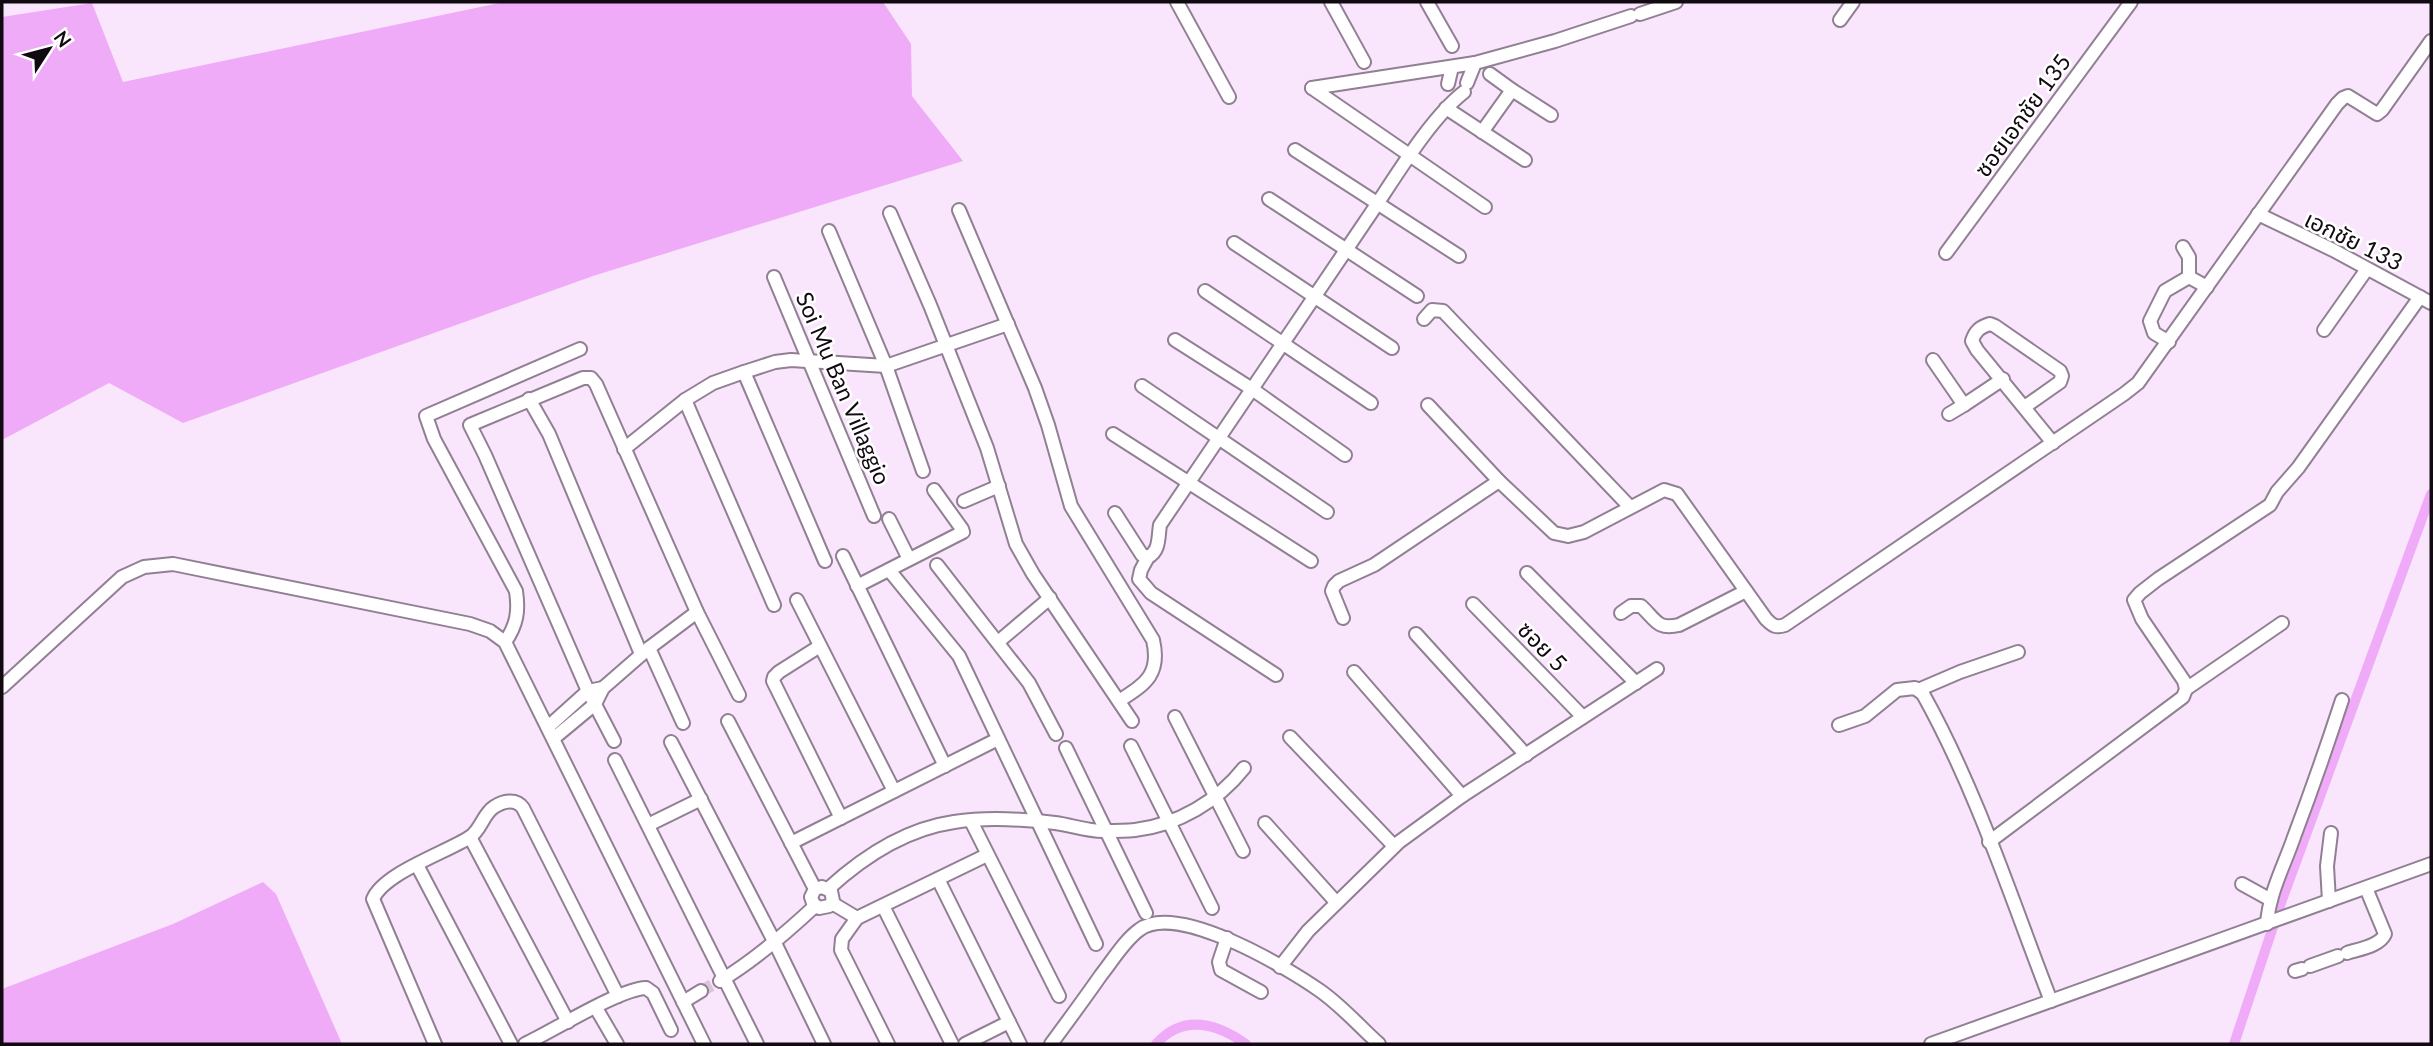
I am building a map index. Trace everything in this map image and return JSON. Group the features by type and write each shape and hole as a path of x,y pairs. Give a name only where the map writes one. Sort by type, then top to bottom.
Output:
{"street":[{"path":"1177,2 1229,97"},
{"path":"1331,2 1364,62"},
{"path":"1427,2 1452,46"},
{"path":"1485,207 1312,88 1475,63 1555,41 1670,2"},
{"path":"1840,20 1853,2"},
{"name":"ซอยเอกชัย 135","path":"1946,253 2131,2"},
{"path":"1428,405 1499,481 1554,533 1568,536 1584,532 1664,490 1677,494 1746,591 1773,626 1778,628 2138,383 2343,98 2348,96 2355,99 2377,114 2431,41"},
{"path":"1447,98 1466,88 1475,63"},
{"path":"1276,675 1151,593 1139,579 1141,570 1157,547 1160,526 1411,156 1447,98 1452,67"},
{"path":"1490,74 1552,115"},
{"path":"1482,132 1512,90"},
{"path":"1447,98 1482,132 1524,160"},
{"path":"1295,150 1459,256"},
{"path":"1269,199 1417,296"},
{"path":"959,210 1048,425 1070,506 1153,640 1155,650 1151,677 1144,685 1119,701"},
{"path":"890,213 983,439 1016,544 1132,721"},
{"name":"เอกชัย 133","path":"2258,214 2426,300"},
{"name":"Soi Mu Ban Villaggio","path":"829,231 886,366 923,471"},
{"path":"1234,243 1392,348"},
{"path":"2183,247 2189,257 2189,276"},
{"path":"2324,330 2367,269"},
{"path":"2189,276 2207,287"},
{"path":"2169,342 2154,332 2150,321 2165,291 2189,276"},
{"name":"Soi Mu Ban Villaggio","path":"774,277 874,516"},
{"path":"1205,291 1371,403"},
{"path":"1989,842 2183,697 2186,689 2184,681 2142,619 2134,600 2158,579 2270,505 2277,492 2426,300"},
{"path":"1424,319 1432,310 1443,312 1630,507"},
{"path":"624,449 685,400 713,383 744,372 775,362 809,359 870,367 886,366 1008,324"},
{"path":"2025,407 2060,382 2062,376 2053,364 1990,324 1981,327 1974,334 1972,341 2053,443"},
{"path":"1175,340 1252,388 1345,455"},
{"path":"505,642 516,622 516,591 426,422 426,416 580,349"},
{"path":"1933,360 1964,405"},
{"path":"744,372 825,561"},
{"path":"614,741 588,691 470,425 583,378 591,377 596,384 697,612 739,695"},
{"path":"1949,414 2003,379"},
{"path":"1142,386 1327,512"},
{"path":"529,399 549,434 645,651 682,723"},
{"path":"685,400 774,605"},
{"path":"1113,434 1311,561"},
{"path":"1343,618 1332,591 1339,581 1374,565 1499,481"},
{"path":"964,501 999,486"},
{"path":"857,586 963,533 934,490"},
{"path":"1115,513 1142,555 1148,557"},
{"path":"889,519 909,559"},
{"path":"843,556 944,766"},
{"path":"2,687 122,578 144,567 173,564 470,624 490,631 505,642 704,1044"},
{"path":"937,565 1036,693 1056,734"},
{"path":"889,570 959,656 1096,944"},
{"path":"1527,573 1636,683"},
{"path":"1621,613 1631,606 1641,606 1662,627 1668,628 1746,591"},
{"path":"998,642 1050,598"},
{"path":"797,600 894,791"},
{"name":"ซอย 5","path":"1473,604 1583,717"},
{"path":"551,732 594,704 604,688 645,651 697,612"},
{"path":"2186,689 2282,623"},
{"path":"1416,634 1526,755"},
{"path":"820,646 779,672 773,681 841,818"},
{"path":"1918,690 2018,652"},
{"path":"1280,967 1308,930 1394,846 1462,796 1657,669"},
{"path":"1354,672 1462,796"},
{"path":"1839,725 1865,716 1897,690 1908,687 1923,694 1956,761 2051,1001"},
{"path":"551,732 588,691 604,688"},
{"path":"2269,923 2271,900 2342,700"},
{"path":"1175,717 1243,851"},
{"path":"727,721 791,844 822,889 832,893 832,903"},
{"path":"1290,737 1394,846"},
{"path":"791,844 998,739"},
{"path":"671,742 824,1044"},
{"path":"1131,746 1212,908"},
{"path":"1066,748 1146,913"},
{"path":"615,760 722,979 757,1044"},
{"path":"815,906 811,897 869,856 906,835 953,822 998,819 1107,830 1136,830 1168,822 1216,797 1244,768"},
{"path":"648,825 701,799"},
{"path":"435,1044 373,899 376,891 417,865 470,837 491,809 512,800 519,803 618,996"},
{"path":"971,821 1059,996"},
{"path":"1265,823 1336,902"},
{"path":"2329,901 2327,866 2331,834"},
{"path":"470,837 568,1022"},
{"path":"888,1044 841,950 842,939 857,918 987,855"},
{"path":"1931,1044 2431,864"},
{"path":"417,865 511,1044"},
{"path":"938,879 1020,1044"},
{"path":"2242,884 2271,900"},
{"path":"2302,969 2383,939 2385,934 2366,888"},
{"path":"815,906 826,908 832,903"},
{"path":"832,903 857,918"},
{"path":"722,979 775,943 815,906"},
{"path":"883,906 952,1044"},
{"path":"1051,1044 1119,951 1138,930 1147,925 1167,921 1227,938 1280,967 1320,991 1378,1044"},
{"path":"1227,938 1219,962 1221,970 1261,992"},
{"path":"525,1044 545,1040 568,1022 618,996 640,988 646,988 653,993 671,1030"},
{"path":"683,1002 701,991"},
{"path":"596,1008 617,1044"},
{"path":"965,1044 1009,1022"}],"shaded area":[{"path":"504,2 883,2 911,44 912,96 963,161 593,276 183,423 109,383 2,440 2,17 92,3 123,82"},
{"path":"263,882 276,894 342,1044 2,1044 2,989 173,924"}],"waterway":[{"path":"2234,1044 2282,900 2431,494"},
{"path":"1156,1044 1177,1028 1188,1025 1211,1027 1246,1044"}],"tunnel":[{"path":"701,991 720,981"}]}
